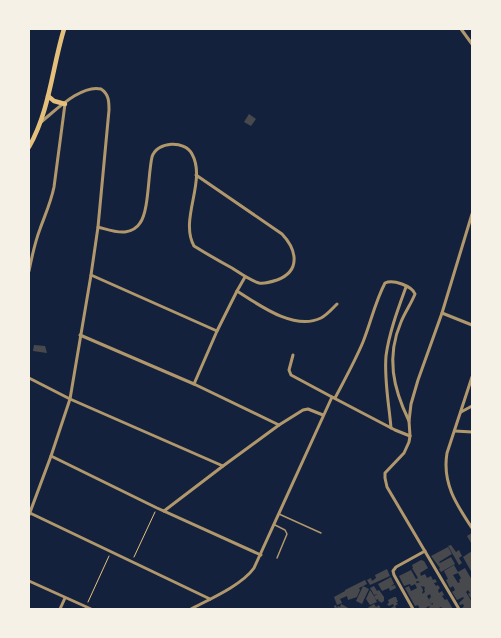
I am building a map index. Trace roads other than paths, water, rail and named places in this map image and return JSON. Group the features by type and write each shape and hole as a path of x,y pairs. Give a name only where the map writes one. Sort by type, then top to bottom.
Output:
{"main road":[{"path":"29,147 42,122 56,57 64,29"},
{"path":"48,96 54,102 65,104"}],"street":[{"path":"461,29 472,44"},
{"path":"42,122 78,94 87,89 101,89 104,91 108,99 109,110 98,227 70,399 51,456 29,514 210,599"},
{"path":"29,271 37,237 53,194 65,104"},
{"path":"98,227 124,232 132,230 141,222 144,215 153,155 160,147 179,144 192,152 196,163 189,230 194,246 245,277 259,283 282,278 288,273 293,266 295,258 290,244 282,234 196,174"},
{"path":"459,609 387,487 385,473 404,453 407,447 410,436 409,421 411,404 442,313 472,214"},
{"path":"91,275 217,331"},
{"path":"194,384 217,331 245,277"},
{"path":"191,609 246,577 254,568 280,514 321,423 323,415 352,367 363,341 375,305 385,283 393,281 413,290 415,294 397,332 392,364 393,376 399,399 409,421"},
{"path":"391,428 386,382 386,356 392,330 406,287"},
{"path":"238,291 280,316 298,321 313,321 320,319 337,304"},
{"path":"442,313 472,325"},
{"path":"80,335 194,384 279,425"},
{"path":"293,355 289,370 291,375 391,428 410,436"},
{"path":"29,378 70,399 223,466"},
{"path":"472,378 445,462 448,486 472,528"},
{"path":"461,412 472,406"},
{"path":"164,511 279,425 305,409 323,415"},
{"path":"455,431 472,432"},
{"path":"51,456 157,508 261,555"},
{"path":"413,609 393,571 396,567 425,551"},
{"path":"29,581 91,609"},
{"path":"60,609 65,598"}],"lane":[{"path":"280,514 322,533"},
{"path":"274,525 286,530 287,534 277,558"}]}
